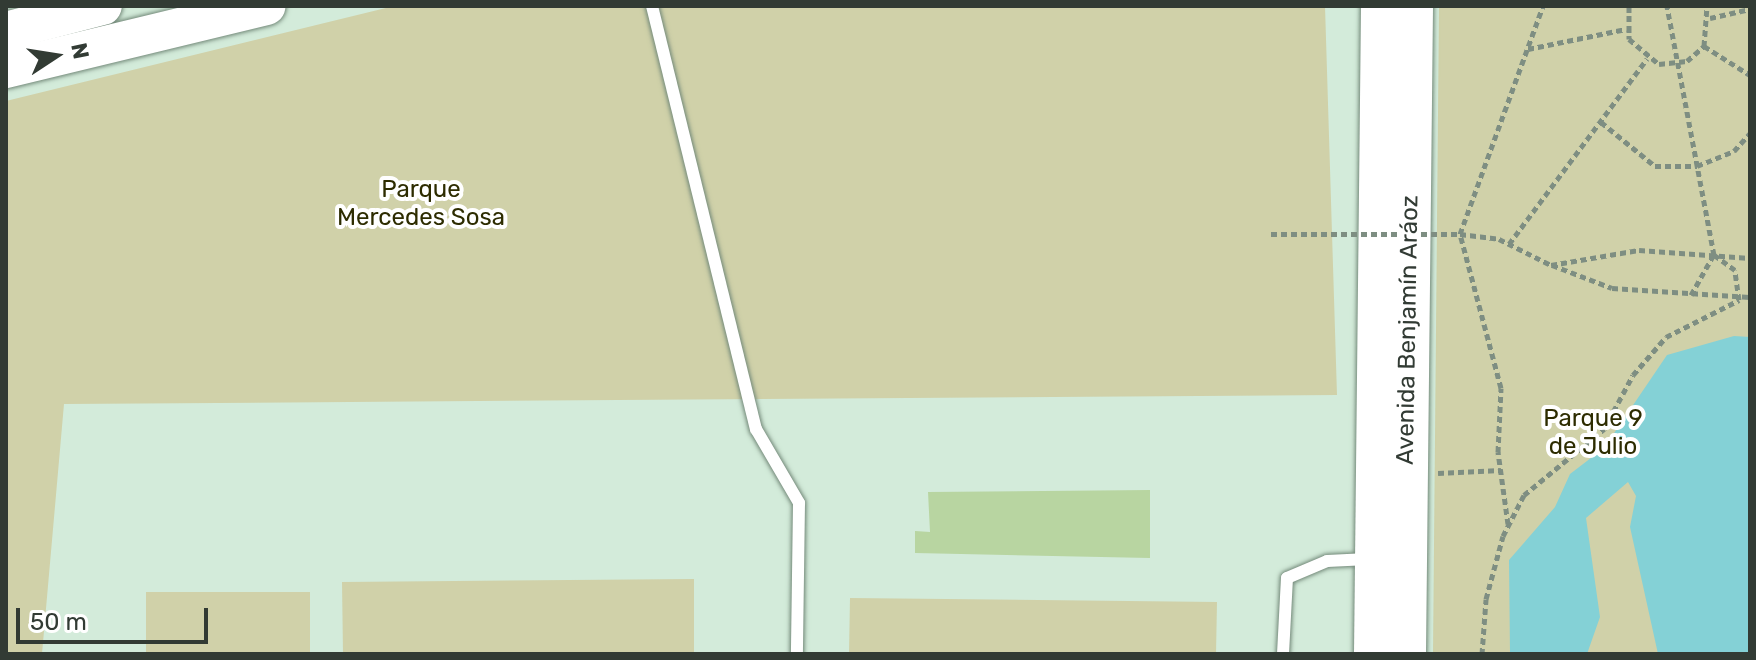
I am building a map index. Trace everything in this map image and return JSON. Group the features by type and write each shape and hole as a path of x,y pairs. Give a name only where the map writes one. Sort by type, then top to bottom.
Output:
{"main road":[{"path":"6,31 103,6"},
{"path":"6,69 266,6"},
{"name":"Avenida Benjamín Aráoz","path":"1373,654 1380,6"},
{"name":"Avenida Benjamín Aráoz","path":"1407,654 1405,474 1414,6"}],"lane":[{"path":"652,6 756,429 799,503 797,654"},
{"path":"1283,654 1287,578 1327,561 1374,559"}],"path":[{"path":"1508,524 1501,470 1501,388 1460,234 1543,6"},
{"path":"1629,6 1626,29 1647,59 1678,64 1704,46 1710,18 1707,6"},
{"path":"1667,6 1714,255 1691,295"},
{"path":"1710,18 1750,9"},
{"path":"1528,49 1626,29"},
{"path":"1704,46 1750,75"},
{"path":"1509,244 1647,59"},
{"path":"1601,122 1655,166 1697,166 1734,151 1750,133"},
{"path":"1271,234 1460,234 1509,244 1551,265 1612,288 1739,300"},
{"path":"1551,265 1639,250 1750,258"},
{"path":"1714,255 1735,270 1739,300"},
{"path":"1482,654 1486,599 1508,524 1524,495 1604,429 1633,375 1666,337 1750,297"},
{"path":"1405,474 1501,470"}],"green space":[{"name":"Parque Mercedes Sosa","path":"394,6 1325,6 1337,395 64,404 42,654 6,654 6,101"},
{"name":"Parque 9 de Julio","path":"1439,6 1750,6 1750,654 1433,654"},
{"path":"694,579 694,654 343,654 342,582"},
{"path":"146,592 310,592 310,654 146,654"},
{"path":"850,598 1217,602 1216,654 849,654"}],"water":[{"path":"1734,336 1750,337 1750,654 1658,654 1630,527 1636,496 1628,482 1586,518 1600,617 1587,654 1510,654 1509,560 1555,507 1570,474 1604,448 1667,355"}],"building":[{"path":"1150,490 1150,558 915,553 915,531 930,532 928,492"}]}
